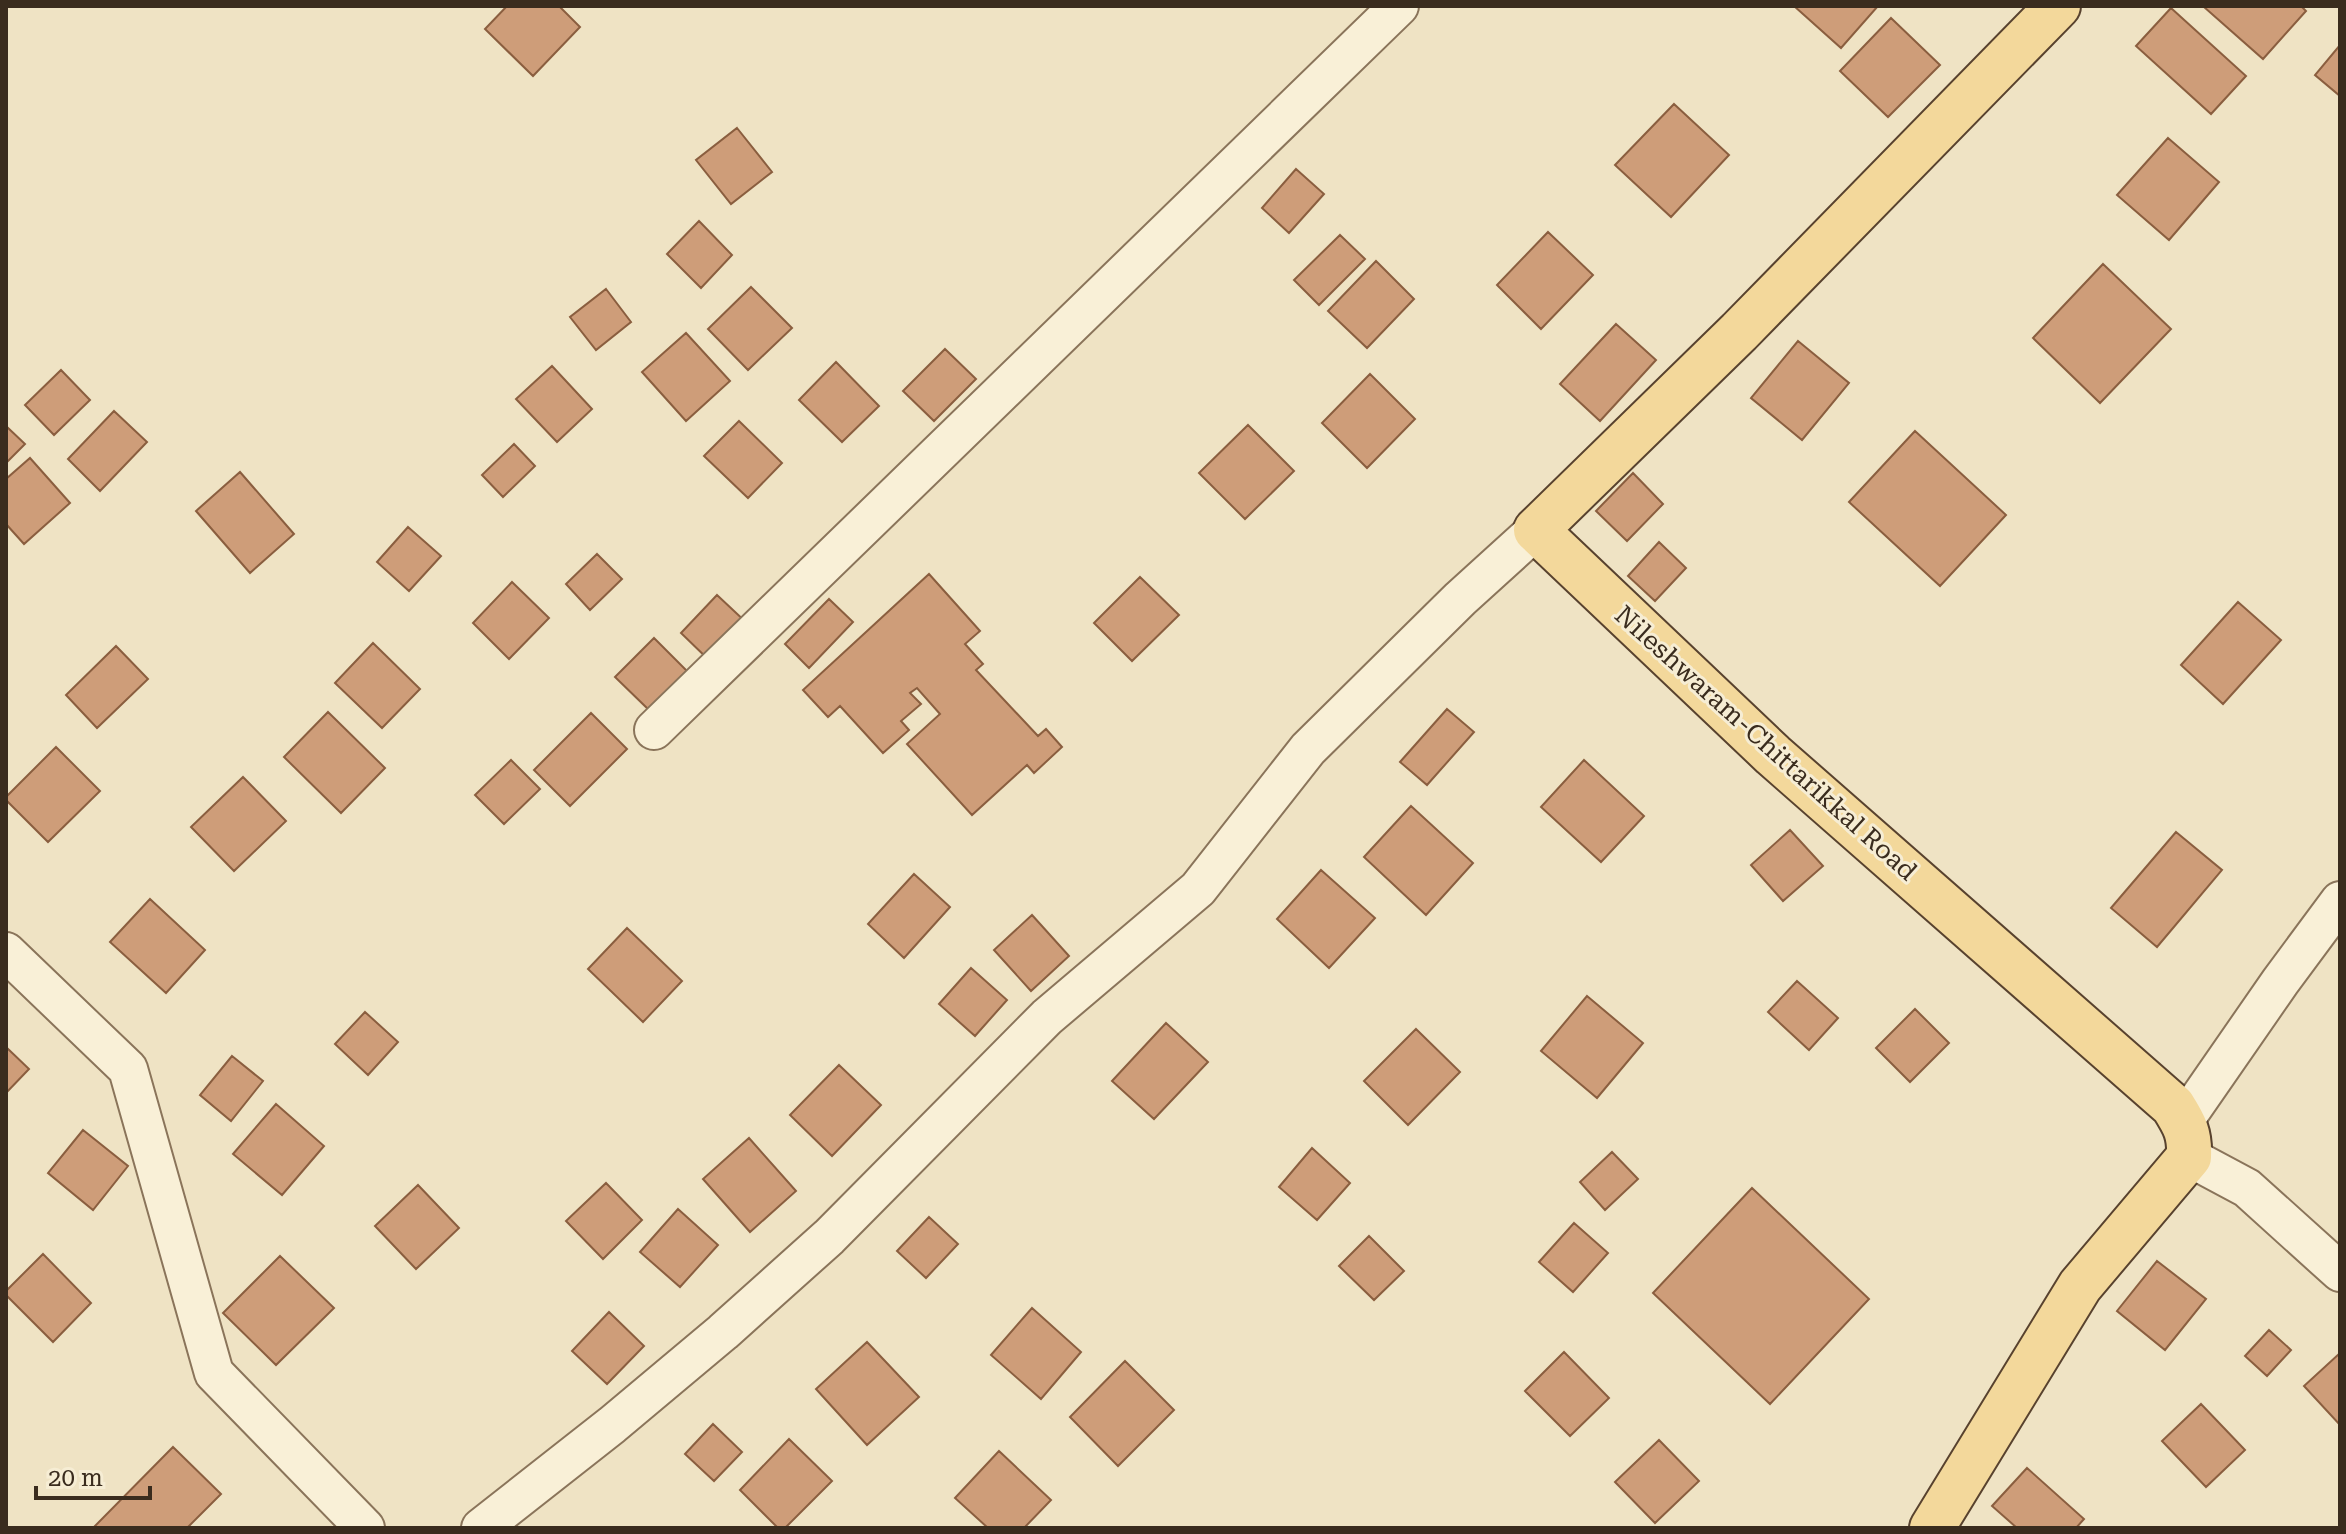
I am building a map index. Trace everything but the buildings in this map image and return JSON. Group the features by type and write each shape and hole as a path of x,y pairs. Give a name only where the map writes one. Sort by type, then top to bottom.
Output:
{"main road":[{"path":"1536,530 1739,332 2058,6"},
{"name":"Nileshwaram-Chittarikkal Road","path":"1536,530 1773,755 2173,1106 2186,1139"},
{"path":"1932,1528 2080,1286 2186,1139"}],"street":[{"path":"654,730 1399,6"},
{"path":"481,1528 612,1425 723,1332 829,1237 1047,1017 1198,889 1308,749 1460,599 1536,530"},
{"path":"2340,901 2280,982 2186,1139 2247,1188 2340,1272"},
{"path":"6,952 128,1069 214,1373 365,1528"}]}
